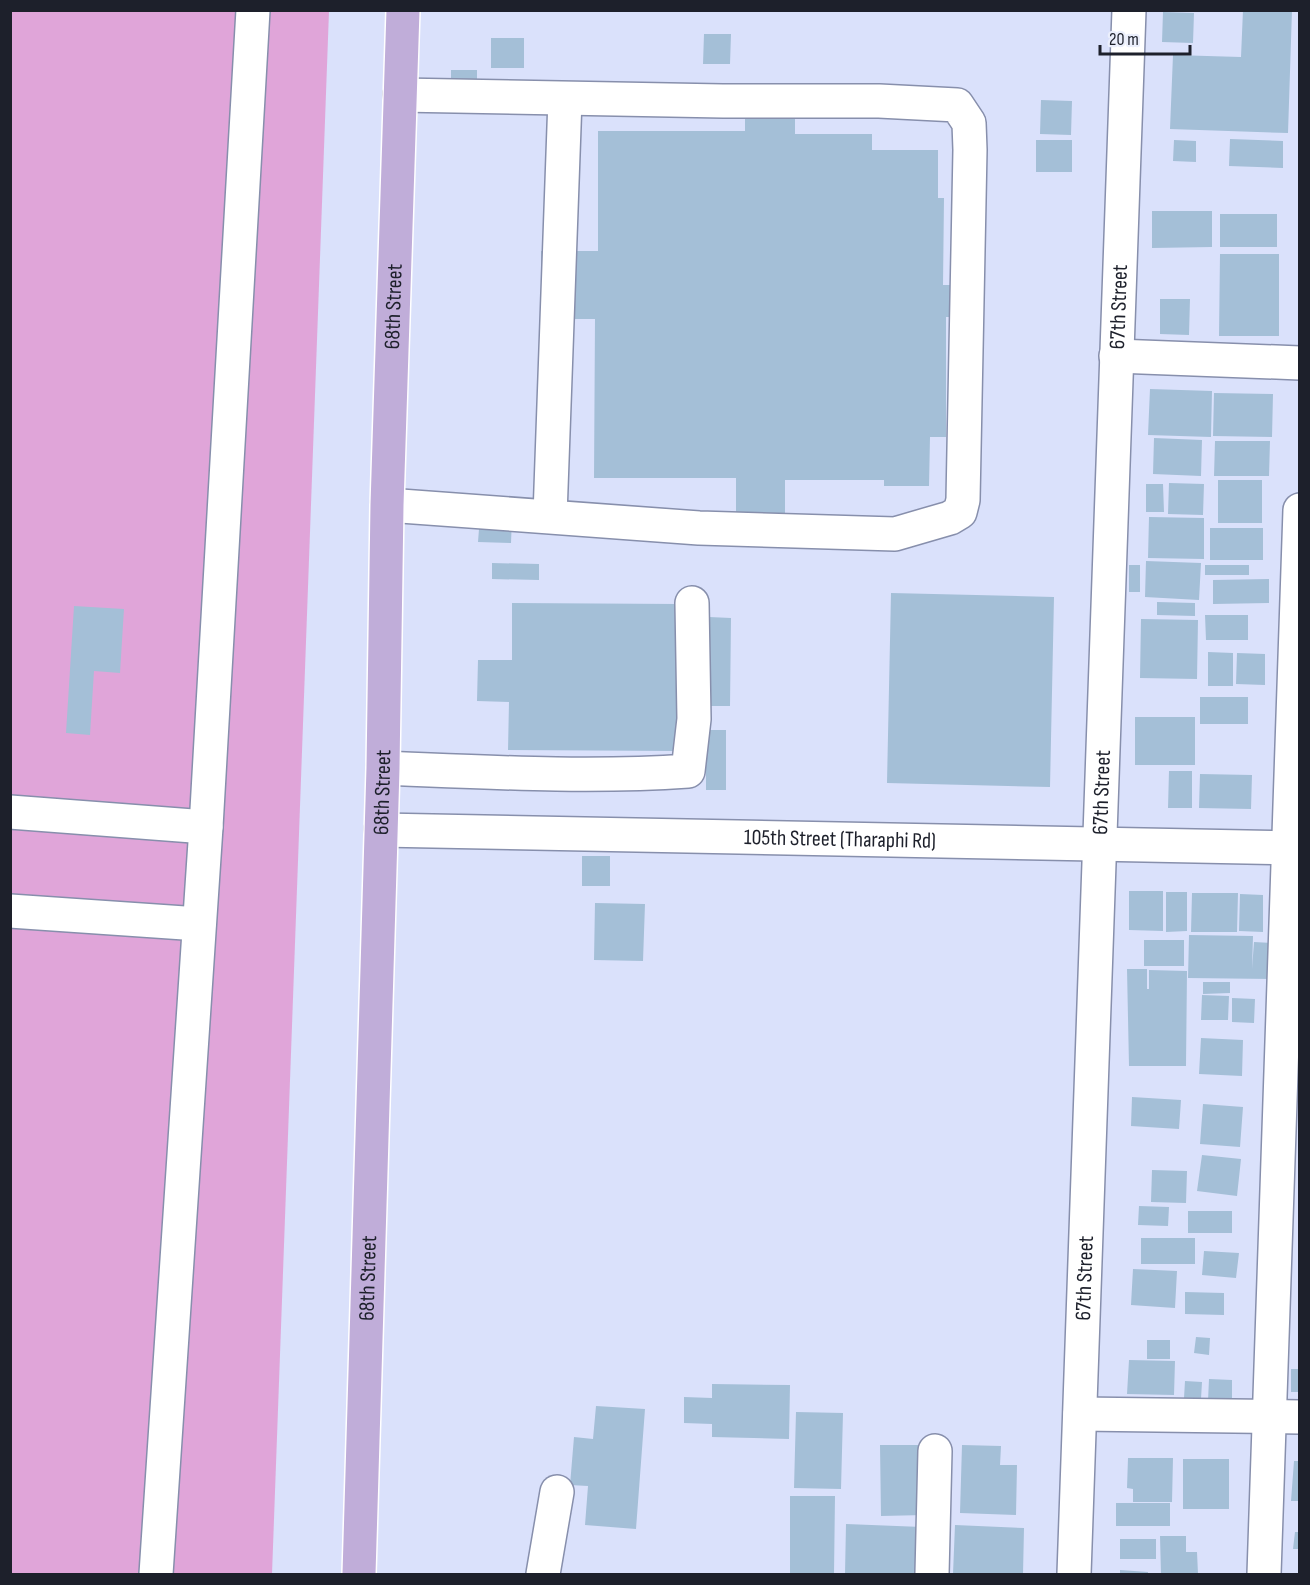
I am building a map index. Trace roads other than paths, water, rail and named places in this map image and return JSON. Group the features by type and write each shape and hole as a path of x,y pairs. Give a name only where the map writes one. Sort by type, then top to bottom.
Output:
{"main road":[{"name":"68th Street","path":"359,1575 383,768 387,505 403,10"}],"street":[{"path":"156,1575 206,827 253,10"},
{"name":"67th Street","path":"1074,1575 1129,10"},
{"path":"387,505 699,528 895,534 950,518 960,512 963,500 970,150 969,123 957,105 879,101 565,99 400,95"},
{"path":"550,516 565,99"},
{"path":"1116,356 1299,363"},
{"path":"1264,1575 1284,1416 1299,510"},
{"path":"383,768 575,774 652,774 688,771 693,719 692,603"},
{"path":"10,812 206,827"},
{"name":"105th Street (Tharaphi Rd)","path":"381,830 1293,848"},
{"path":"10,911 199,924"},
{"path":"1080,1414 1284,1416"},
{"path":"932,1575 935,1451"},
{"path":"543,1575 557,1492"}]}
